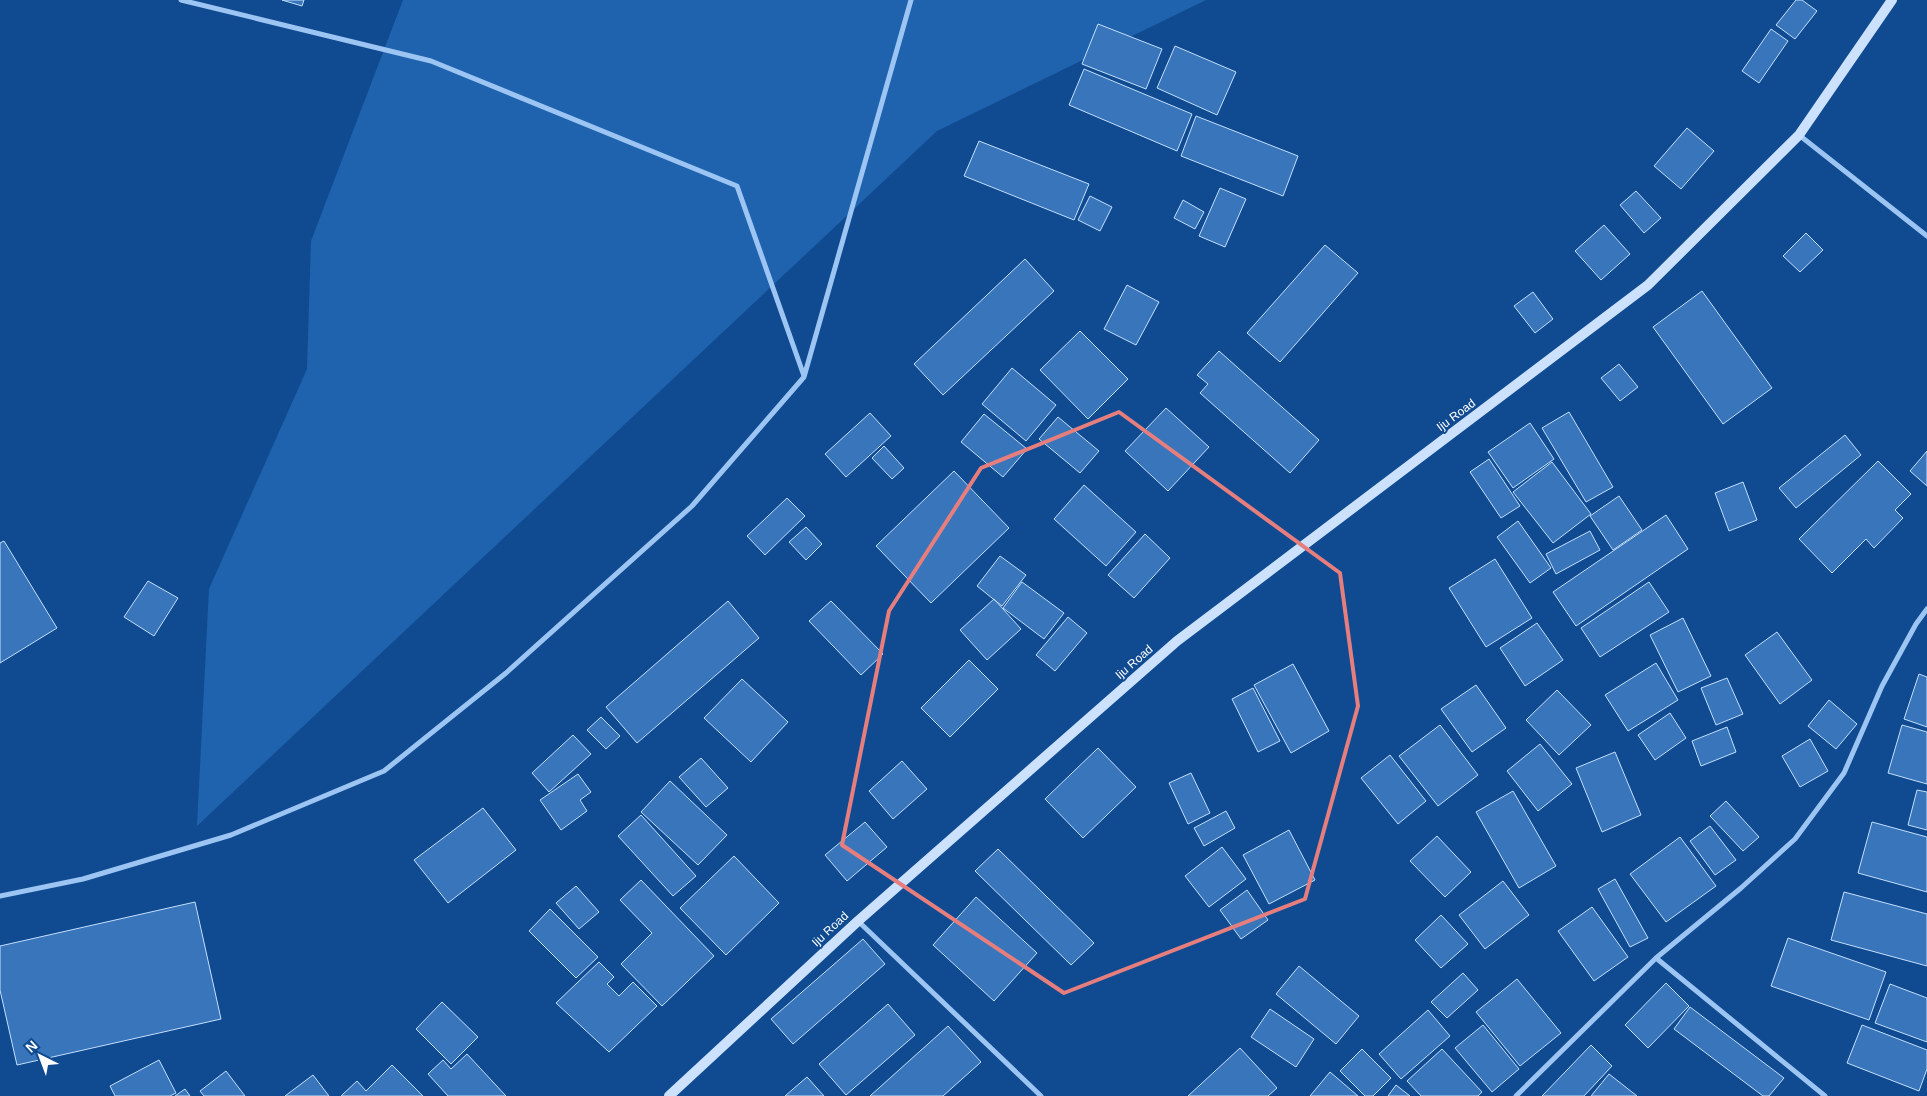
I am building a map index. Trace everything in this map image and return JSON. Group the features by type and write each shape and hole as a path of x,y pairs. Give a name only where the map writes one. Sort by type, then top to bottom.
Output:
{"main road":[{"name":"Iju Road","path":"669,1096 858,921 1177,641 1648,285 1799,135 1892,0"}],"street":[{"path":"181,0 431,61 736,186 804,377"},
{"path":"0,896 83,879 231,835 384,771 506,673 692,506 804,377 912,0"},
{"path":"1799,135 1927,236"},
{"path":"1516,1096 1656,958 1741,888 1796,839 1844,773 1882,686 1916,624 1927,609"},
{"path":"858,921 1041,1096"},
{"path":"1656,958 1825,1096"}],"highlighted area":[{"path":"1119,412 1340,573 1358,706 1305,899 1064,993 842,845 889,611 981,468"}],"shaded area":[{"path":"403,0 1206,0 937,131 197,826 209,589 307,369 311,241"}],"building":[{"path":"282,0 304,0 302,6"},
{"path":"1796,0 1802,0 1817,11 1795,39 1776,25"},
{"path":"1098,24 1162,49 1146,89 1082,64"},
{"path":"1771,29 1788,41 1759,83 1742,71"},
{"path":"1175,46 1236,72 1217,115 1157,88"},
{"path":"1084,69 1192,114 1177,151 1069,105"},
{"path":"1196,116 1298,156 1283,196 1181,156"},
{"path":"1687,128 1714,151 1681,189 1654,166"},
{"path":"979,141 1089,184 1074,220 964,176"},
{"path":"1220,188 1246,199 1225,247 1199,236"},
{"path":"1636,191 1661,218 1644,233 1620,205"},
{"path":"1090,196 1112,207 1100,231 1078,220"},
{"path":"1183,200 1204,212 1195,229 1174,218"},
{"path":"1604,225 1630,254 1601,280 1575,251"},
{"path":"1806,233 1823,250 1800,272 1783,256"},
{"path":"1325,245 1358,273 1280,362 1247,333"},
{"path":"1025,259 1054,291 943,395 914,364"},
{"path":"1127,285 1159,302 1136,345 1104,329"},
{"path":"1702,291 1772,388 1723,424 1653,327"},
{"path":"1533,292 1553,319 1535,333 1514,306"},
{"path":"1080,331 1128,379 1088,419 1040,370"},
{"path":"1219,351 1319,440 1290,473 1200,393 1208,384 1197,375"},
{"path":"1619,364 1638,387 1620,401 1601,378"},
{"path":"1012,368 1056,405 1026,441 982,404"},
{"path":"1166,408 1209,447 1168,491 1125,451"},
{"path":"1569,412 1613,487 1586,502 1542,428"},
{"path":"870,413 891,436 846,477 825,454"},
{"path":"984,414 1027,449 1003,477 961,442"},
{"path":"1058,417 1099,451 1080,473 1039,439"},
{"path":"1530,423 1554,459 1513,488 1488,452"},
{"path":"1845,435 1861,455 1796,508 1779,488"},
{"path":"884,446 904,468 892,479 872,458"},
{"path":"1927,451 1927,486 1910,471"},
{"path":"1489,459 1520,506 1501,518 1470,472"},
{"path":"1878,461 1911,494 1895,510 1903,518 1874,548 1866,539 1832,573 1799,539"},
{"path":"1552,462 1591,514 1553,543 1513,492"},
{"path":"954,471 1009,528 931,603 876,546"},
{"path":"1743,482 1757,520 1729,531 1715,493"},
{"path":"1084,485 1136,532 1106,566 1054,519"},
{"path":"1619,496 1642,530 1613,550 1590,516"},
{"path":"787,498 805,516 765,555 747,536"},
{"path":"1666,515 1688,549 1576,626 1553,592"},
{"path":"1518,521 1551,568 1530,583 1497,537"},
{"path":"806,527 822,544 806,560 789,542"},
{"path":"1590,531 1600,550 1556,574 1546,554"},
{"path":"1145,534 1170,558 1134,598 1108,575"},
{"path":"4,541 57,628 0,663 0,543"},
{"path":"1000,556 1026,575 1002,606 977,586"},
{"path":"1495,559 1532,618 1486,647 1449,588"},
{"path":"148,581 178,598 154,636 124,617"},
{"path":"1022,582 1064,613 1044,639 1003,608"},
{"path":"1649,582 1669,612 1600,657 1581,628"},
{"path":"994,599 1021,629 987,660 960,630"},
{"path":"728,601 759,638 637,743 606,707"},
{"path":"831,601 883,654 861,675 809,621"},
{"path":"1068,617 1087,633 1055,671 1036,655"},
{"path":"1683,618 1711,676 1678,692 1650,635"},
{"path":"1537,623 1563,660 1525,686 1500,648"},
{"path":"1777,632 1812,680 1780,704 1745,655"},
{"path":"969,660 998,689 950,737 921,708"},
{"path":"1656,663 1678,700 1628,731 1605,695"},
{"path":"1293,664 1329,731 1291,753 1254,685"},
{"path":"1919,674 1927,677 1927,727 1904,719"},
{"path":"1727,678 1743,714 1716,725 1701,688"},
{"path":"742,679 788,722 751,762 704,718"},
{"path":"1476,685 1506,728 1472,752 1441,709"},
{"path":"1253,688 1280,741 1258,752 1232,699"},
{"path":"1557,690 1591,725 1559,755 1526,720"},
{"path":"1829,700 1857,724 1836,749 1808,726"},
{"path":"1670,713 1686,738 1655,760 1638,735"},
{"path":"601,717 620,736 606,749 587,730"},
{"path":"1440,725 1478,775 1438,806 1399,756"},
{"path":"1902,725 1927,732 1927,784 1888,773"},
{"path":"1727,727 1736,752 1701,766 1692,741"},
{"path":"573,735 591,754 549,792 532,773"},
{"path":"1810,739 1828,771 1800,787 1782,756"},
{"path":"1540,744 1572,784 1538,811 1507,771"},
{"path":"1098,748 1136,787 1083,838 1045,799"},
{"path":"1615,752 1641,815 1602,832 1576,768"},
{"path":"1390,755 1426,801 1398,824 1361,778"},
{"path":"701,758 728,788 706,807 679,777"},
{"path":"902,761 927,789 893,819 869,791"},
{"path":"1191,773 1210,813 1188,824 1169,783"},
{"path":"578,774 591,792 580,800 587,811 561,830 540,800"},
{"path":"670,781 727,835 698,865 641,812"},
{"path":"1917,790 1927,792 1927,830 1908,825"},
{"path":"1513,791 1556,866 1519,888 1476,812"},
{"path":"1726,801 1759,837 1743,851 1710,816"},
{"path":"483,808 516,850 448,903 414,860"},
{"path":"1226,811 1235,828 1204,846 1194,828"},
{"path":"641,815 696,876 673,896 618,836"},
{"path":"865,822 887,847 847,881 825,855"},
{"path":"1872,822 1927,837 1927,892 1858,873"},
{"path":"1710,826 1736,860 1715,875 1690,841"},
{"path":"1289,830 1315,880 1269,904 1243,855"},
{"path":"1437,836 1471,872 1445,897 1410,861"},
{"path":"1680,837 1716,886 1666,922 1630,874"},
{"path":"1222,847 1246,879 1209,907 1185,876"},
{"path":"998,849 1094,943 1071,965 975,871"},
{"path":"734,856 779,903 726,955 680,908"},
{"path":"1615,879 1648,938 1630,947 1598,889"},
{"path":"641,880 714,956 662,1006 621,964 652,933 620,900"},
{"path":"1503,881 1529,915 1485,949 1459,915"},
{"path":"576,886 599,912 579,929 556,903"},
{"path":"1247,890 1268,920 1241,939 1220,910"},
{"path":"1844,892 1927,914 1927,966 1831,940"},
{"path":"976,897 1037,953 994,1001 933,945"},
{"path":"195,902 221,1019 17,1065 0,990 0,946"},
{"path":"1592,907 1628,957 1594,981 1558,931"},
{"path":"550,909 598,957 576,978 529,931"},
{"path":"1441,915 1468,944 1441,968 1415,940"},
{"path":"1788,938 1886,972 1869,1020 1771,986"},
{"path":"863,939 885,964 793,1044 771,1019"},
{"path":"599,962 614,977 607,984 619,996 633,982 657,1006 609,1052 556,1003"},
{"path":"1299,966 1359,1016 1336,1044 1276,994"},
{"path":"1463,973 1478,990 1447,1018 1431,1002"},
{"path":"1517,979 1561,1033 1520,1066 1476,1012"},
{"path":"1666,983 1689,1006 1648,1048 1625,1025"},
{"path":"1890,984 1927,998 1927,1042 1875,1023"},
{"path":"442,1002 478,1037 451,1064 416,1029"},
{"path":"888,1004 915,1035 846,1095 819,1064"},
{"path":"1690,1007 1784,1078 1769,1096 1763,1096 1674,1029"},
{"path":"1270,1009 1314,1039 1296,1067 1251,1037"},
{"path":"1428,1010 1450,1036 1401,1079 1379,1054"},
{"path":"1483,1025 1519,1069 1492,1092 1455,1048"},
{"path":"1862,1025 1927,1050 1927,1069 1919,1091 1847,1063"},
{"path":"948,1026 981,1062 943,1096 870,1096"},
{"path":"1591,1045 1612,1066 1584,1096 1542,1096"},
{"path":"1240,1048 1277,1088 1268,1096 1188,1096"},
{"path":"1362,1049 1391,1078 1373,1096 1365,1096 1340,1071"},
{"path":"1442,1049 1482,1092 1478,1096 1421,1096 1407,1081"},
{"path":"467,1054 506,1096 448,1096 428,1074 443,1060 451,1069"},
{"path":"159,1060 176,1093 170,1096 115,1096 110,1086"},
{"path":"392,1065 423,1096 341,1096 357,1081 366,1091"},
{"path":"226,1071 245,1096 204,1096 200,1091"},
{"path":"1330,1072 1358,1096 1310,1096"},
{"path":"1609,1074 1637,1096 1591,1096"},
{"path":"313,1075 329,1096 285,1096"},
{"path":"807,1077 824,1096 785,1096"},
{"path":"1396,1085 1410,1096 1388,1096"},
{"path":"185,1089 190,1096 175,1096"}]}
